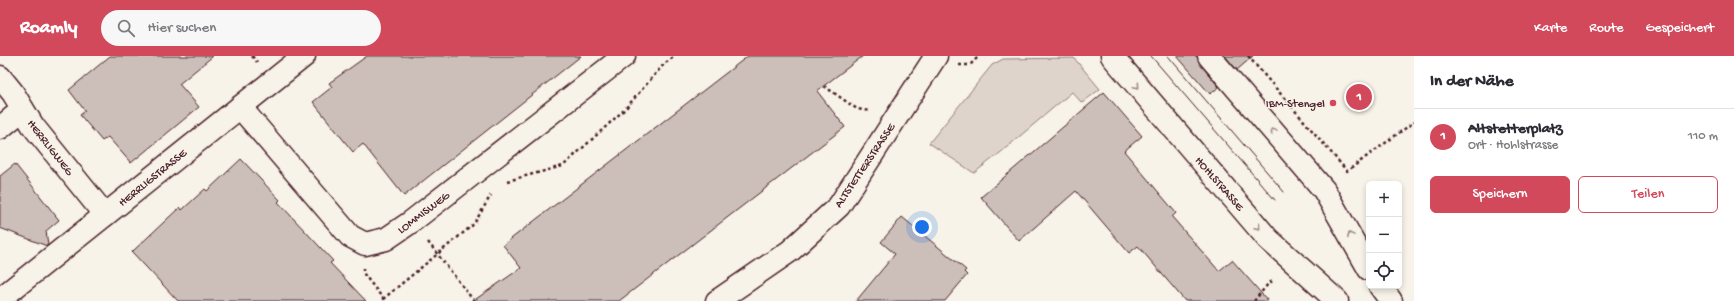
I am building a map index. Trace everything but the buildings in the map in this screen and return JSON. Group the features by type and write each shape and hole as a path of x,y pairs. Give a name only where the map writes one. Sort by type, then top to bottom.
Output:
{"street":[{"name":"HERRLIGSTRASSE","path":"0,299 304,56"},
{"name":"LOMMISWEG","path":"365,244 386,239 411,222 624,56"},
{"name":"ALTSTETTERSTRASSE","path":"718,301 790,251 839,206 936,56"},
{"name":"HOHLSTRASSE","path":"1112,56 1268,239 1337,301"},
{"path":"1209,56 1324,190 1366,264"},
{"name":"HERRLIGWEG","path":"0,77 13,93 33,126 105,215"},
{"path":"240,107 350,236 365,244"},
{"path":"0,128 22,110"},
{"path":"1382,289 1392,301"}],"path":[{"path":"506,182 563,166 625,109 664,64 675,56"},
{"path":"970,65 979,56"},
{"path":"1248,56 1347,171 1414,122"},
{"path":"824,86 857,109 869,111"},
{"path":"365,244 363,273 384,300 437,253 474,224 489,196 495,192"},
{"path":"411,222 474,301"},
{"path":"1254,301 1268,284 1274,280"}],"shaded area":[{"path":"1074,58 1100,89 1082,103 1072,92 974,173 929,143 992,65 1003,59"}],"tram line":[{"path":"1151,56 1275,200"},
{"path":"1168,56 1284,192"}],"place":[{"name":"Altstetterplatz","path":"1359,97"},
{"name":"IBM-Stengel","path":"1333,103"}]}
